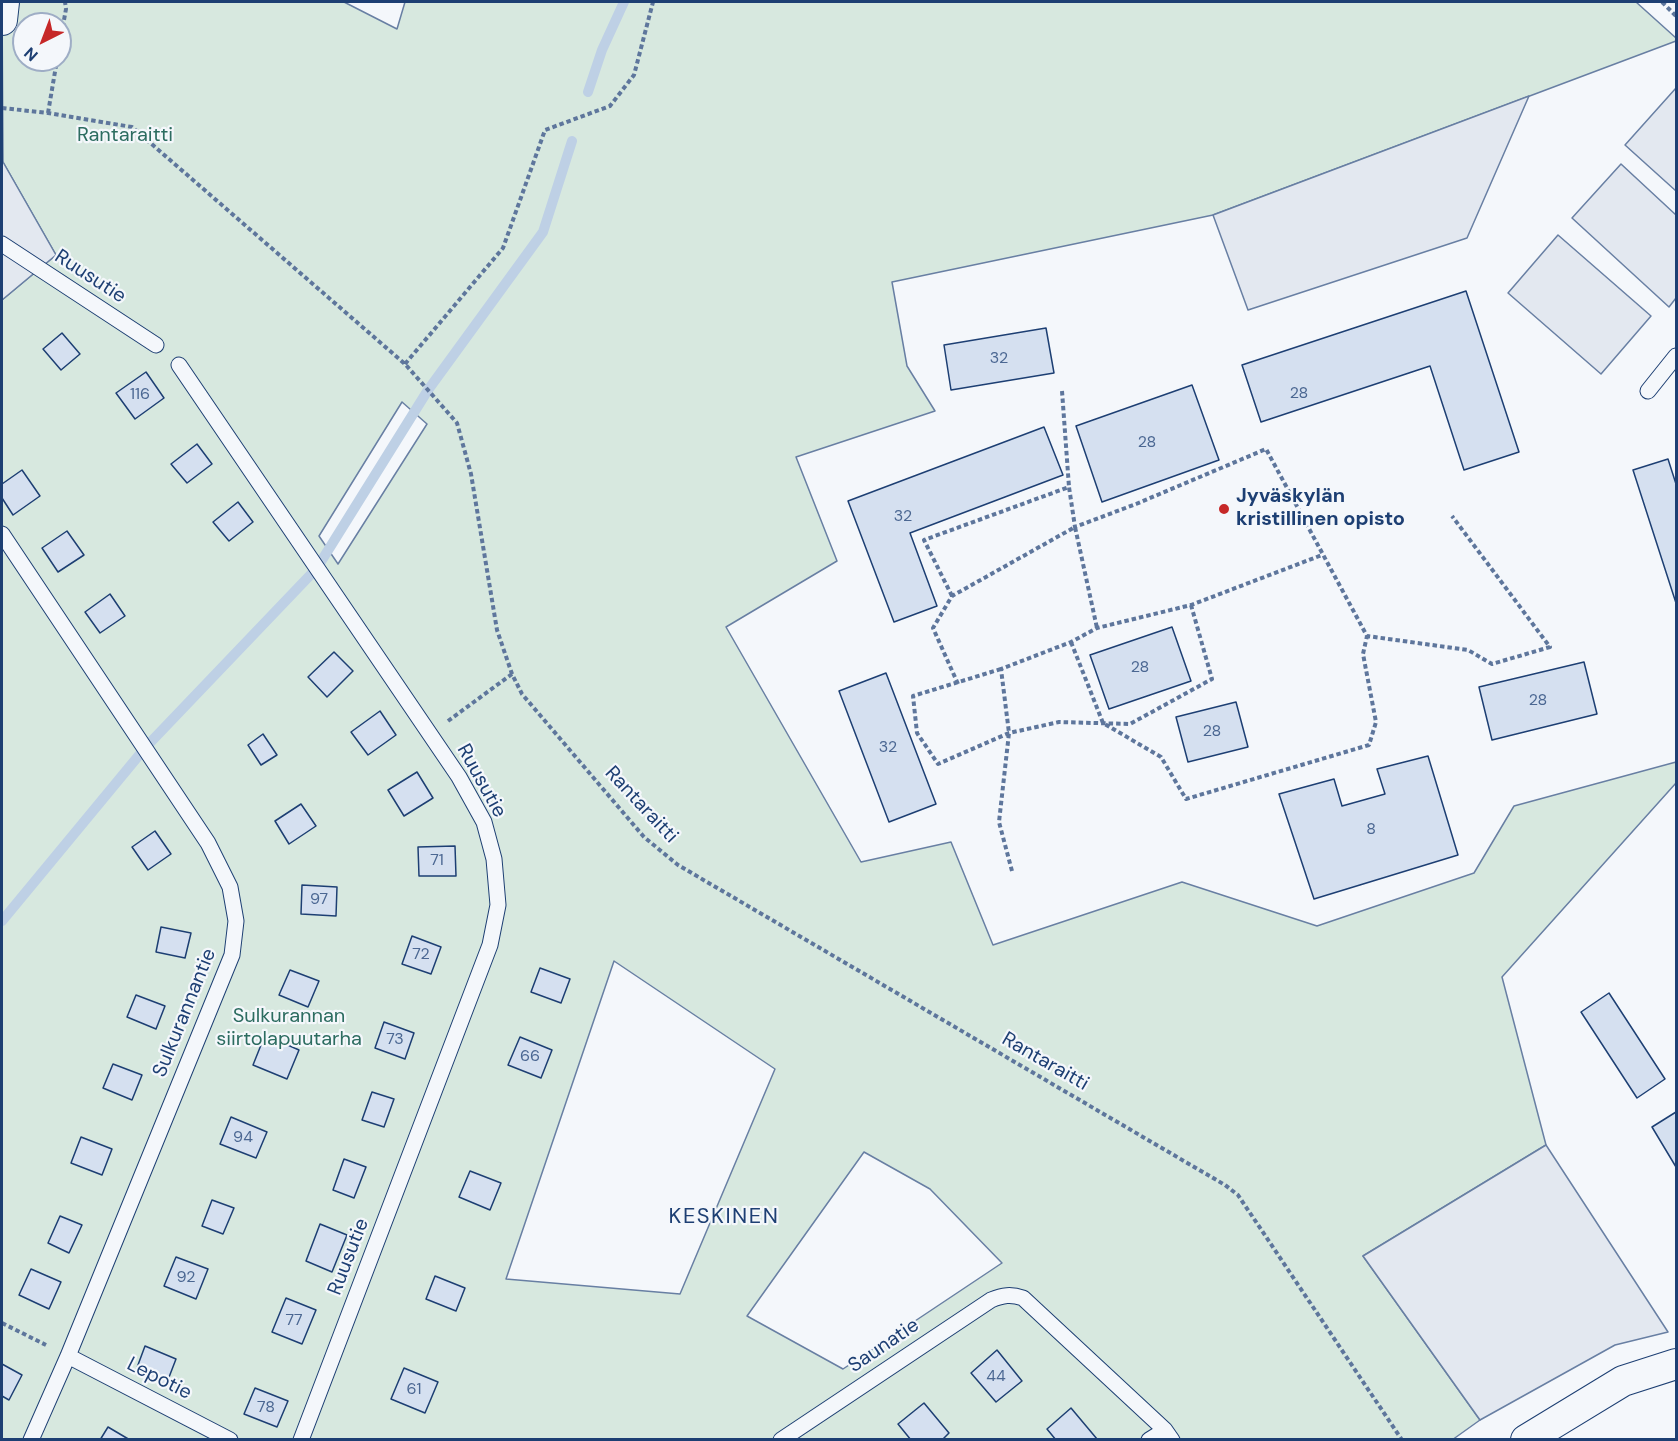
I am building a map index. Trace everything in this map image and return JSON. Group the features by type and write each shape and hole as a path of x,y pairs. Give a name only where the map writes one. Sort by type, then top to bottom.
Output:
{"street":[{"path":"2,20 3,2"},
{"path":"1526,1440 1623,1381 1677,1364"}],"lane":[{"name":"Ruusutie","path":"2,244 156,345"},
{"path":"1648,391 1677,356"},
{"name":"Ruusutie","path":"179,365 459,777 484,822 494,859 498,905 490,945 301,1440"},
{"name":"Sulkurannantie","path":"2,534 208,843 230,887 236,921 232,955 68,1356 30,1440"},
{"name":"Saunatie","path":"781,1440 991,1300 1002,1295 1023,1298 1168,1435"},
{"name":"Lepotie","path":"68,1356 230,1440"},
{"path":"1149,1440 1168,1435"}],"path":[{"path":"405,364 503,248 545,130 610,106 634,75 653,2"},
{"path":"1662,2 1677,15"},
{"path":"48,113 55,72"},
{"name":"Rantaraitti","path":"2,108 48,113 132,128 405,364 457,423 471,474 497,630 512,674 522,694 644,837 678,865 1225,1185 1238,1195 1402,1440"},
{"path":"1062,391 1069,487 1075,527 1097,628"},
{"path":"958,684 933,628 952,596 1075,527 1266,450 1367,636 1363,654 1376,722 1369,746 1186,799 1161,758 1103,723 1071,642"},
{"path":"952,596 924,540 1069,487"},
{"path":"1367,636 1468,650 1492,664 1550,647 1452,516"},
{"path":"1191,605 1212,679 1130,724 1059,722 1009,733 938,764 917,732 913,696 1001,669 1071,642 1097,628 1191,605 1322,555"},
{"path":"1001,669 1009,733 999,822 1012,872"},
{"path":"430,734 512,674"},
{"path":"2,1323 68,1356"}],"green space":[{"name":"Sulkurannan siirtolapuutarha","path":"2,2 344,2 397,29 405,2 1636,2 1676,38 1676,41 1213,215 892,282 907,366 935,411 796,457 837,561 726,627 861,862 951,842 993,945 1182,882 1317,926 1474,873 1514,806 1676,762 1676,783 1502,977 1546,1145 1363,1256 1480,1420 1452,1440 2,1440 2,300 56,255 3,162","holes":["402,402 427,424 338,564 319,536","614,961 775,1069 680,1294 506,1279","864,1152 930,1189 1002,1263 843,1369 747,1316"]}],"shaded area":[{"path":"1676,88 1676,191 1625,145"},
{"path":"1529,96 1467,238 1248,310 1213,215"},
{"path":"2,163 56,255 2,300"},
{"path":"1621,164 1676,215 1676,298 1669,307 1572,218"},
{"path":"1558,235 1651,316 1601,374 1508,293"},
{"path":"1546,1145 1668,1332 1615,1345 1480,1420 1363,1256"}],"building":[{"path":"1466,291 1519,452 1464,470 1430,366 1261,422 1242,365"},
{"path":"1046,328 1054,373 951,390 944,345"},
{"path":"62,333 80,354 61,370 43,349"},
{"path":"146,372 164,398 135,419 116,393"},
{"path":"1192,385 1219,460 1102,502 1076,426"},
{"path":"1044,427 1063,475 910,533 937,606 894,622 848,501"},
{"path":"197,444 212,464 187,483 171,464"},
{"path":"1668,459 1676,484 1676,603 1633,470"},
{"path":"22,470 40,496 13,515 2,498 2,484"},
{"path":"238,502 253,522 229,541 213,522"},
{"path":"67,531 84,555 58,572 42,548"},
{"path":"110,594 125,616 100,633 85,612"},
{"path":"1172,627 1191,681 1109,709 1090,655"},
{"path":"334,652 353,671 327,697 308,677"},
{"path":"1584,662 1597,714 1492,740 1479,687"},
{"path":"886,673 936,804 889,822 839,691"},
{"path":"1236,702 1248,747 1188,762 1176,717"},
{"path":"380,711 396,735 368,755 351,732"},
{"path":"263,734 277,755 261,765 248,745"},
{"path":"1428,756 1458,855 1314,899 1279,794 1334,779 1342,806 1385,794 1377,769"},
{"path":"417,772 433,798 404,816 388,790"},
{"path":"301,804 316,826 289,844 275,821"},
{"path":"155,831 171,854 148,870 132,847"},
{"path":"455,846 456,876 419,876 418,847"},
{"path":"302,885 337,887 336,916 301,914"},
{"path":"161,927 191,933 185,958 156,952"},
{"path":"412,936 441,947 431,974 402,964"},
{"path":"540,968 570,979 561,1003 531,992"},
{"path":"290,970 319,981 308,1007 279,995"},
{"path":"1609,993 1665,1079 1637,1098 1581,1012"},
{"path":"136,995 165,1006 156,1029 127,1017"},
{"path":"384,1022 414,1033 405,1059 375,1048"},
{"path":"265,1035 299,1050 287,1079 253,1065"},
{"path":"520,1037 552,1050 541,1078 508,1065"},
{"path":"113,1064 142,1075 132,1100 103,1088"},
{"path":"372,1092 394,1099 384,1127 362,1120"},
{"path":"1676,1112 1676,1167 1652,1127"},
{"path":"231,1117 267,1132 256,1158 220,1144"},
{"path":"81,1137 112,1149 102,1175 71,1163"},
{"path":"344,1159 366,1167 354,1198 333,1190"},
{"path":"470,1171 501,1183 490,1210 459,1197"},
{"path":"212,1200 234,1208 223,1234 202,1226"},
{"path":"60,1216 82,1225 69,1253 48,1243"},
{"path":"320,1224 347,1235 332,1272 306,1261"},
{"path":"176,1257 208,1269 196,1299 164,1286"},
{"path":"31,1269 61,1282 49,1309 19,1295"},
{"path":"435,1276 465,1288 456,1311 426,1299"},
{"path":"286,1298 316,1310 302,1344 272,1332"},
{"path":"145,1346 176,1359 166,1385 135,1373"},
{"path":"997,1350 1022,1381 996,1402 971,1373"},
{"path":"2,1364 22,1375 9,1400 2,1396"},
{"path":"404,1368 438,1382 425,1413 391,1399"},
{"path":"255,1388 288,1401 277,1427 244,1414"},
{"path":"924,1403 949,1433 942,1440 911,1440 898,1424"},
{"path":"1071,1408 1096,1440 1056,1440 1047,1429"},
{"path":"108,1427 130,1440 100,1440"}],"waterway":[{"path":"588,92 602,50 624,2"},
{"path":"2,921 145,748 317,568 428,390 543,232 572,141"}],"place":[{"name":"Jyväskylän kristillinen opisto","path":"1224,509"}],"district":[{"name":"KESKINEN","path":"724,1217"}]}
